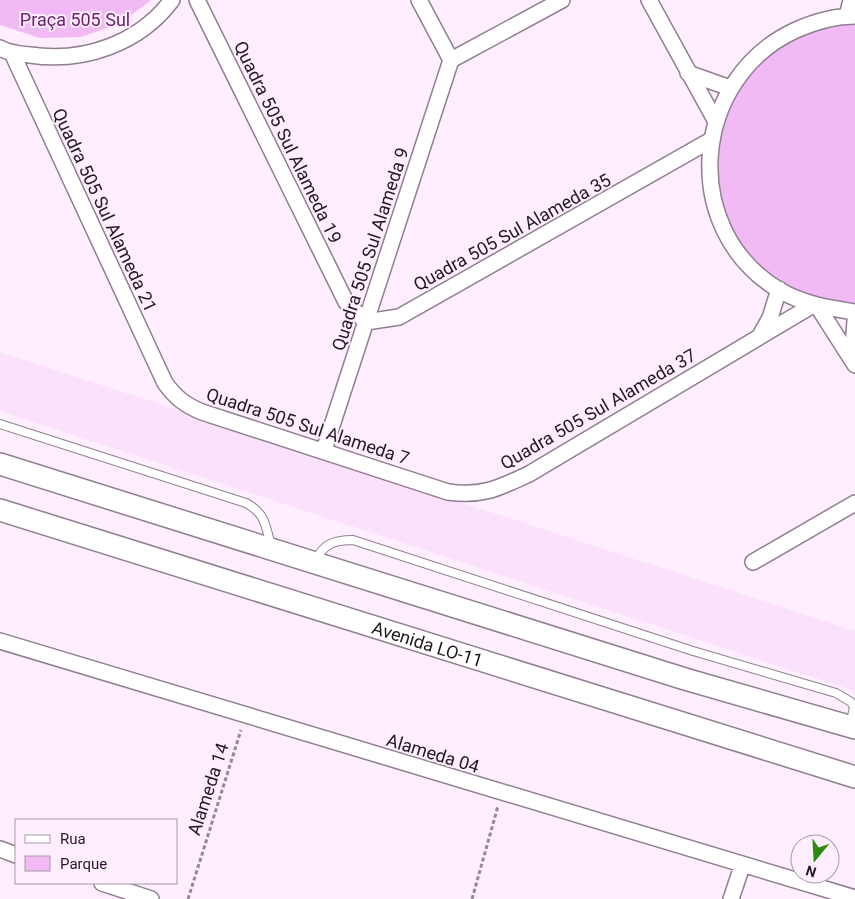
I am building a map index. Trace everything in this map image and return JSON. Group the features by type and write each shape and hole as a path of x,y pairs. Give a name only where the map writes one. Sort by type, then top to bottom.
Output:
{"street":[{"path":"4,50 52,59 93,54 130,38 163,12 172,0"},
{"name":"Quadra 505 Sul Alameda 19","path":"197,0 346,302 366,322"},
{"path":"420,0 451,60 562,0"},
{"path":"649,0 688,73 716,120"},
{"path":"851,0 851,16 812,23 780,38 752,60 730,88 716,120 711,140 709,166 714,202 728,236 750,266 779,289 815,306 855,312"},
{"name":"Quadra 505 Sul Alameda 21","path":"4,50 165,383"},
{"name":"Quadra 505 Sul Alameda 9","path":"324,450 451,60"},
{"path":"688,73 730,88"},
{"name":"Quadra 505 Sul Alameda 35","path":"366,322 399,317 711,140"},
{"path":"673,163 709,166"},
{"path":"761,334 770,318 779,289"},
{"path":"815,306 854,363"},
{"name":"Quadra 505 Sul Alameda 37","path":"448,492 466,495 491,492 529,474 761,334 815,306"},
{"path":"854,363 855,321"},
{"name":"Quadra 505 Sul Alameda 7","path":"165,383 185,405 448,492"},
{"path":"0,464 685,679 852,727"},
{"path":"753,562 855,503"},
{"name":"Avenida LO-11","path":"0,510 855,777"},
{"name":"Alameda 04","path":"0,641 742,866 855,898"},
{"path":"0,850 15,855"},
{"path":"732,899 742,866"},
{"path":"105,884 151,899"}],"lane":[{"path":"0,424 246,503 258,510 263,517 272,549"},
{"path":"315,562 322,548 332,542 353,540 693,652 836,693 851,702 854,707 852,727"}],"path":[{"name":"Alameda 14","path":"188,899 246,716"},
{"path":"472,899 502,793"}],"shaded area":[{"path":"0,352 855,631 855,691 0,411"}],"green space":[{"name":"Praça 505 Sul","path":"0,0 151,0 121,23 81,37 40,38 0,25"},
{"path":"855,17 855,312 818,307 750,266 714,202 711,140 730,88 780,38"}]}
